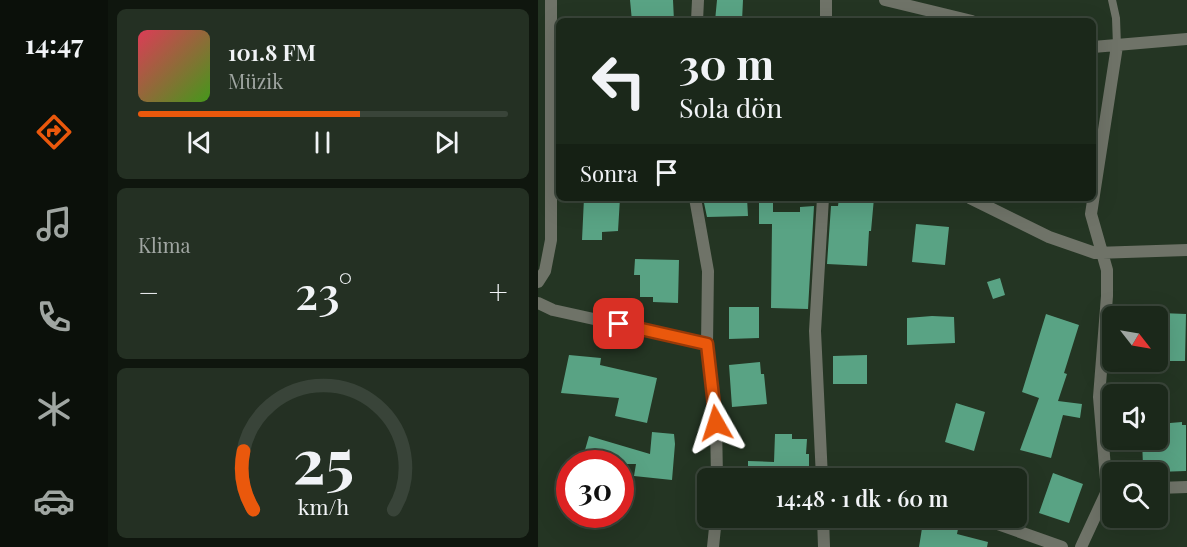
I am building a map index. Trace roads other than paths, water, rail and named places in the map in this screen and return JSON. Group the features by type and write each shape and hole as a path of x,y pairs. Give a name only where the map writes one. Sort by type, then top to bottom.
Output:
{"street":[{"path":"538,282 545,271 551,240 551,0"},
{"path":"697,18 698,0"},
{"path":"826,0 826,18"},
{"path":"885,0 960,18"},
{"path":"1096,47 1186,39"},
{"path":"1096,182 1117,46"},
{"path":"696,201 708,270 707,344 716,423 717,468"},
{"path":"822,468 815,331 823,201"},
{"path":"976,201 1049,237 1095,253 1186,250"},
{"path":"1093,201 1091,214 1107,270 1099,397 1107,462"},
{"path":"538,303 553,310 707,344"},
{"path":"1168,488 1186,487"},
{"path":"1081,547 1102,506"},
{"path":"713,547 715,528"},
{"path":"823,528 824,547"},
{"path":"1009,528 1062,547"}],"lane":[{"path":"1112,0 1116,18 1117,46"}]}
